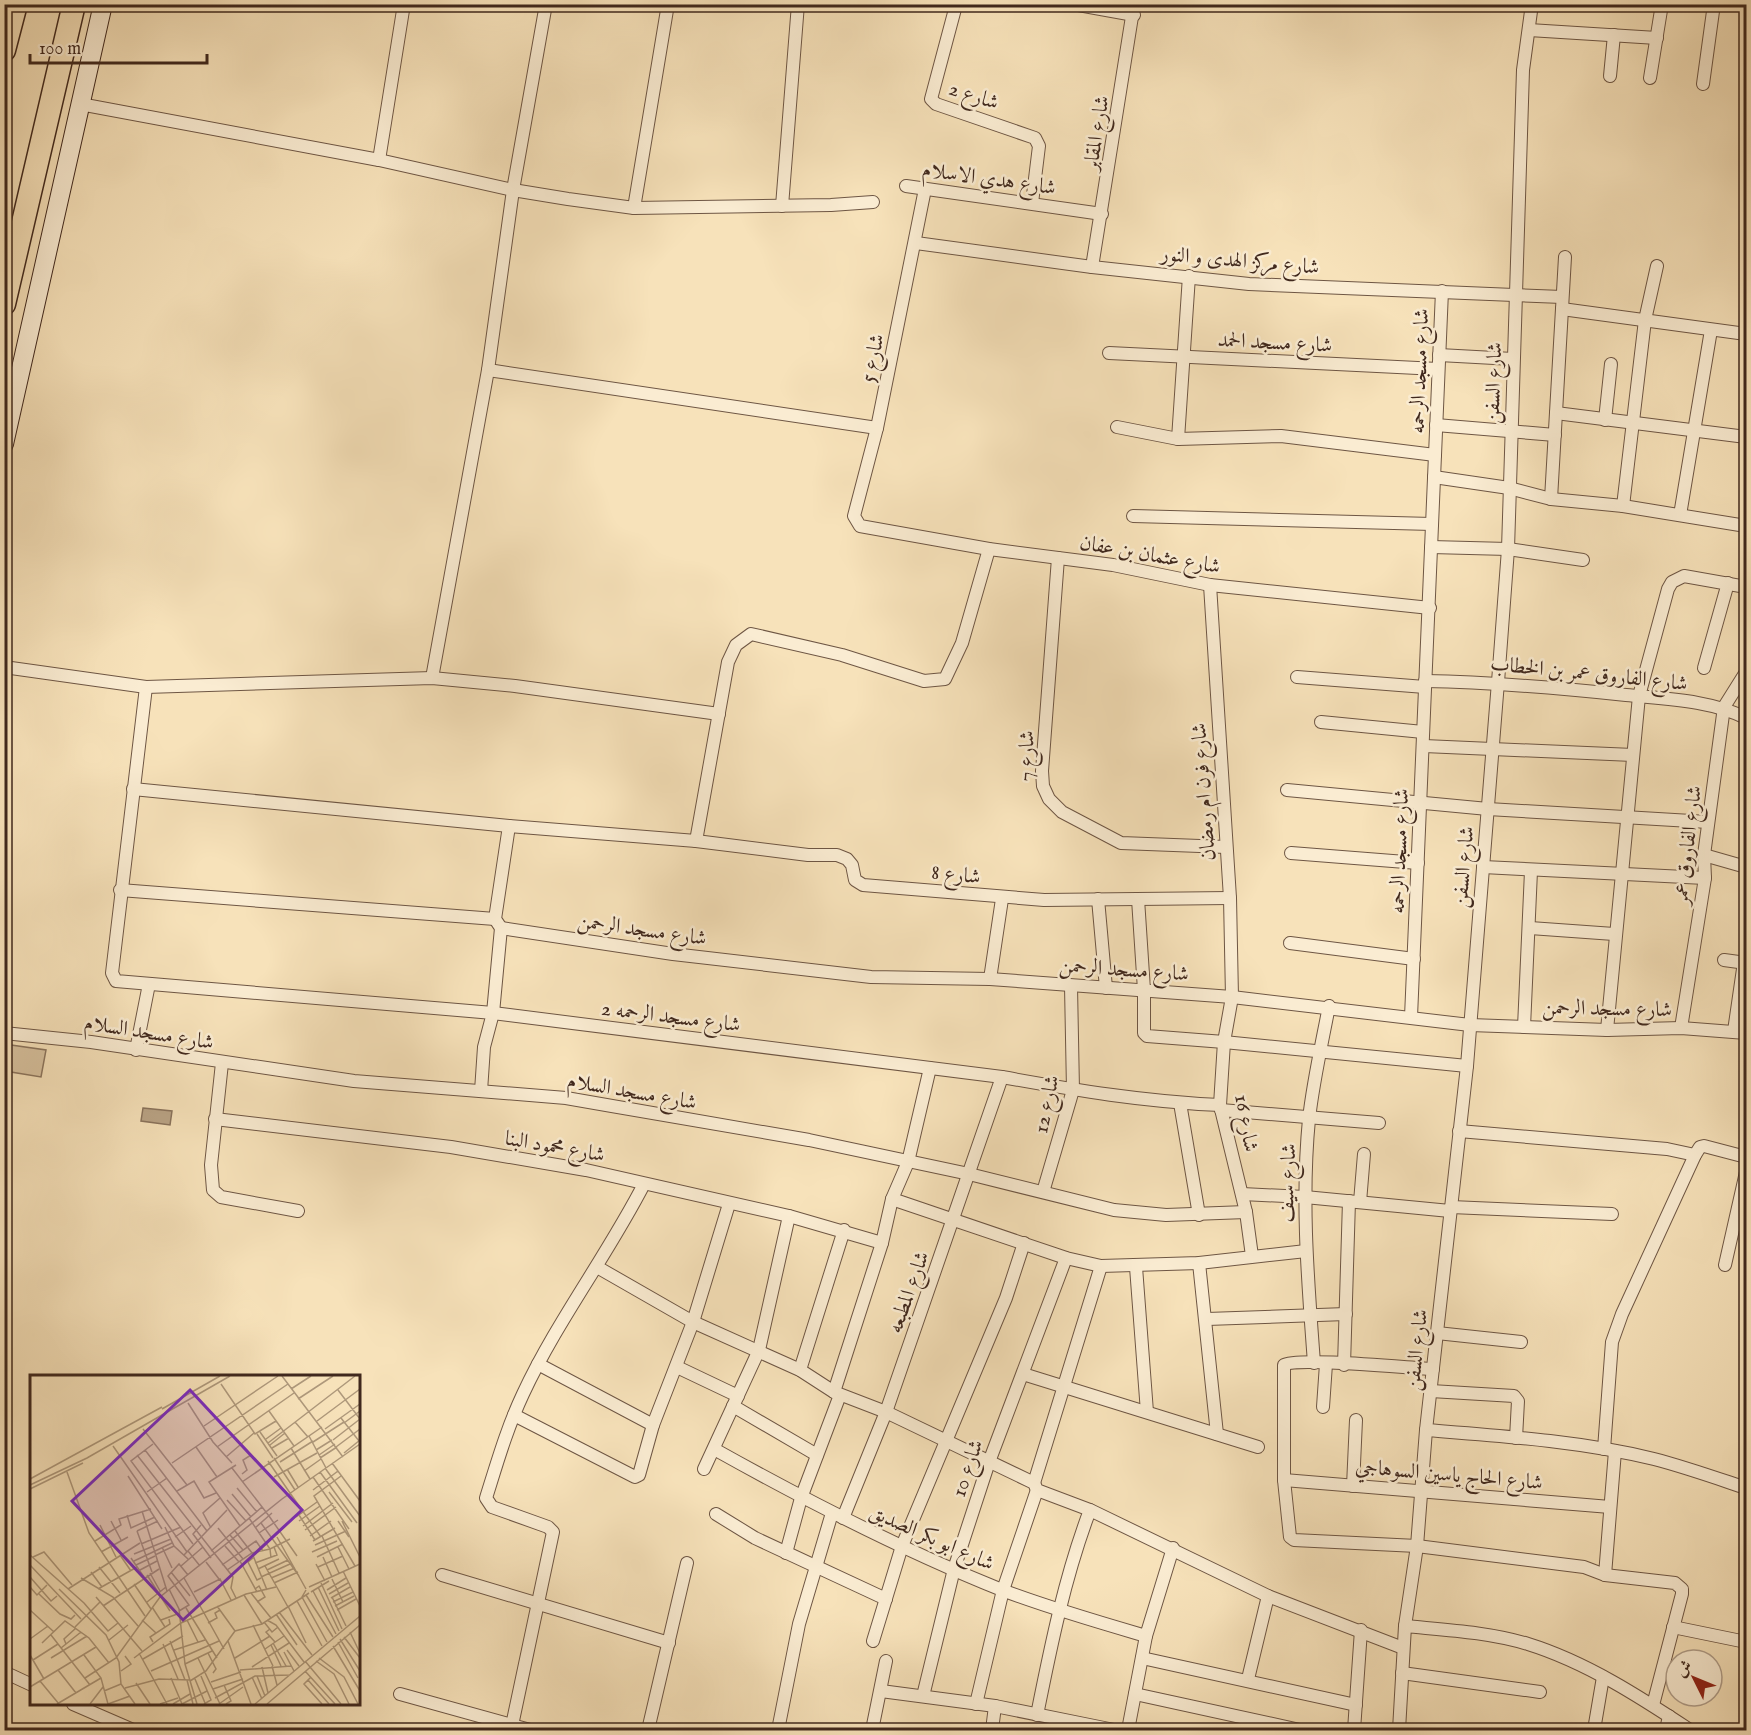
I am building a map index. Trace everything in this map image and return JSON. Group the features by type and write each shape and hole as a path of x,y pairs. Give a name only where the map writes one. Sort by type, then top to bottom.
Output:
{"highway":[{"path":"4,50 16,4"},
{"path":"4,304 74,4"}],"street":[{"path":"4,444 103,4"},
{"path":"379,160 404,4"},
{"path":"432,678 488,370 513,190 546,4"},
{"path":"634,207 668,4"},
{"path":"782,206 798,4"},
{"name":"شارع 2","path":"953,4 955,9 931,99 936,104 1035,138 1039,146 1032,203"},
{"path":"1074,4 1134,10"},
{"name":"شارع السفن","path":"1399,1731 1405,1626 1417,1546 1426,1430 1467,1066 1498,682 1508,549 1523,70 1532,4"},
{"path":"1650,78 1662,4"},
{"path":"1703,84 1714,4"},
{"name":"شارع المقابر","path":"1092,267 1134,10"},
{"path":"1529,30 1657,38"},
{"path":"1610,76 1614,35"},
{"path":"80,104 379,160 513,190 634,207 782,206 873,202"},
{"name":"شارع هدي الاسلام","path":"906,186 1102,214"},
{"name":"شارع 5","path":"866,528 857,523 854,516 878,428 925,189"},
{"name":"شارع مركز الهدى و النور","path":"916,243 1092,267 1249,284 1515,296 1645,320 1746,334"},
{"path":"1551,499 1565,257"},
{"path":"1623,506 1645,320 1657,266"},
{"path":"1178,439 1190,276"},
{"name":"شارع مسجد الرحمه","path":"1411,1017 1442,291"},
{"path":"1680,515 1710,330"},
{"name":"شارع مسجد الحمد","path":"1109,353 1438,369"},
{"path":"1439,355 1513,359"},
{"path":"1605,420 1611,364"},
{"path":"488,370 878,428"},
{"path":"1556,413 1746,437"},
{"path":"1436,425 1555,435"},
{"path":"1117,427 1178,439 1281,436 1435,455"},
{"path":"1434,477 1509,488 1551,499 1623,506 1746,526"},
{"path":"1133,516 1432,524"},
{"name":"شارع عثمان بن عفان","path":"866,528 989,549 1113,565 1210,585 1430,608"},
{"path":"1431,547 1508,549 1583,560"},
{"path":"133,789 509,826 696,841 732,652 741,639 751,634 842,655 924,681 945,679 962,643 989,549"},
{"name":"شارع 7","path":"1058,558 1042,771 1043,786 1049,799 1062,812 1121,843 1226,848"},
{"path":"1607,1030 1614,934 1639,696 1672,582 1684,576 1746,587"},
{"path":"1704,668 1728,583"},
{"name":"شارع فرن ام رمضان","path":"1210,585 1230,898 1232,997"},
{"path":"4,667 146,687 432,678 719,714"},
{"name":"شارع الفاروق عمر","path":"1681,1028 1705,878 1704,855 1724,707 1746,672"},
{"path":"1297,677 1425,684"},
{"name":"شارع الفاروق عمر بن الخطاب","path":"1425,684 1498,682 1639,696 1724,707 1746,718"},
{"path":"120,890 146,687"},
{"path":"1321,722 1423,732"},
{"path":"1424,746 1633,755"},
{"path":"1287,790 1488,809 1708,822"},
{"path":"481,1091 484,1047 493,1013 498,924 509,826"},
{"name":"شارع 8","path":"696,841 808,855 837,855 847,859 854,870 855,879 862,885 1002,899 1230,898"},
{"path":"1291,853 1418,863"},
{"path":"1704,855 1746,867"},
{"path":"1483,867 1531,872 1705,878"},
{"path":"1524,1027 1531,872"},
{"name":"شارع مسجد الرحمن","path":"120,890 498,924 674,954 871,976 990,979 1232,997 1329,1006 1470,1025 1607,1030 1681,1028 1740,1032"},
{"name":"شارع مسجد الرحمه 2","path":"120,890 112,973 116,981 493,1013 1002,1077 1073,1090 1221,1107"},
{"path":"990,979 1002,899"},
{"path":"1098,899 1106,988"},
{"path":"1138,899 1144,990 1144,1033 1147,1036 1467,1066"},
{"path":"1530,928 1614,934"},
{"path":"1290,943 1414,960"},
{"path":"1724,960 1745,963 1740,1032"},
{"path":"136,1050 149,984"},
{"name":"شارع 12","path":"1043,1192 1073,1090 1071,986"},
{"name":"شارع 16","path":"1232,997 1224,1042 1221,1107 1246,1212 1252,1256"},
{"name":"شارع سيف","path":"1323,1407 1320,1363 1310,1313 1305,1197 1309,1118 1329,1006"},
{"name":"شارع مسجد السلام","path":"4,1033 354,1081 481,1091 612,1106 809,1140 969,1174 1114,1210 1199,1215 1246,1212"},
{"path":"222,1063 214,1119 211,1165 211,1184 215,1194 221,1197 298,1210"},
{"path":"786,1553 801,1498 837,1394 882,1243 892,1199 908,1161 930,1068"},
{"name":"شارع المطبعه","path":"778,1731 799,1624 816,1568 886,1412 955,1219 1002,1077"},
{"path":"1180,1103 1199,1215"},
{"path":"1221,1107 1309,1118 1379,1123"},
{"name":"شارع محمود البنا","path":"214,1119 451,1147 586,1170 789,1216 844,1230 882,1243"},
{"path":"1459,1131 1667,1149 1695,1155"},
{"path":"1605,1575 1610,1507 1612,1342 1640,1273 1700,1147 1704,1146 1746,1157"},
{"path":"1344,1365 1355,1202 1364,1155"},
{"path":"1725,1264 1746,1172"},
{"path":"511,1728 553,1532 548,1527 492,1507 486,1501 514,1415 538,1364 644,1184"},
{"path":"1242,1194 1451,1209 1612,1214"},
{"path":"892,1199 1066,1258 1101,1266 1199,1263 1306,1251"},
{"path":"514,1415 637,1477 641,1473 653,1425 693,1322 729,1204"},
{"path":"704,1468 759,1350 789,1216"},
{"path":"800,1370 844,1230"},
{"path":"873,1641 902,1546 1010,1287 1024,1243"},
{"name":"شارع 10","path":"923,1696 954,1569 989,1462 1066,1258"},
{"path":"1199,1263 1207,1319 1217,1434"},
{"path":"976,1704 1003,1590 1101,1266"},
{"path":"1136,1266 1147,1412"},
{"path":"597,1267 693,1322 800,1370 837,1394 886,1412 1036,1487 1173,1548 1268,1596 1403,1648"},
{"path":"1207,1319 1310,1313 1346,1314"},
{"path":"1437,1333 1521,1342"},
{"path":"1433,1369 1288,1362 1284,1365 1284,1480 1292,1539 1417,1546 1584,1567 1605,1575 1675,1583 1680,1586 1682,1594 1653,1706"},
{"path":"538,1364 653,1425"},
{"path":"677,1367 736,1401 817,1455"},
{"path":"1023,1374 1258,1447"},
{"path":"1431,1391 1514,1396 1518,1401 1516,1438"},
{"path":"1353,1486 1356,1420"},
{"path":"1426,1430 1516,1438 1609,1450 1655,1459 1746,1488"},
{"name":"شارع ابو بكر الصديق","path":"714,1449 801,1498 954,1569 1058,1610 1146,1636"},
{"name":"شارع الحاج ياسين السوهاجي","path":"1284,1480 1610,1507"},
{"path":"1037,1715 1058,1610 1090,1510"},
{"path":"716,1514 816,1568 886,1599"},
{"path":"1128,1731 1146,1636 1173,1548"},
{"path":"648,1731 687,1563"},
{"path":"442,1575 669,1643"},
{"path":"1248,1679 1268,1596"},
{"path":"1405,1626 1473,1633 1529,1645 1603,1677 1690,1731"},
{"path":"1673,1627 1746,1642"},
{"path":"1354,1731 1360,1630"},
{"path":"1142,1658 1248,1679 1356,1705"},
{"path":"873,1731 886,1661"},
{"path":"4,1672 30,1684"},
{"path":"1402,1673 1540,1692"},
{"path":"1594,1731 1603,1677"},
{"path":"881,1691 995,1706 1114,1731"},
{"path":"399,1694 511,1728 530,1731"},
{"path":"1134,1694 1295,1730"},
{"path":"75,1705 133,1731"},
{"path":"992,1731 995,1706"},
{"path":"1666,1731 1669,1716"}],"shaded area":[{"path":"4,1044 46,1050 41,1077 5,1071"},
{"path":"143,1108 172,1111 170,1125 141,1121"}]}
